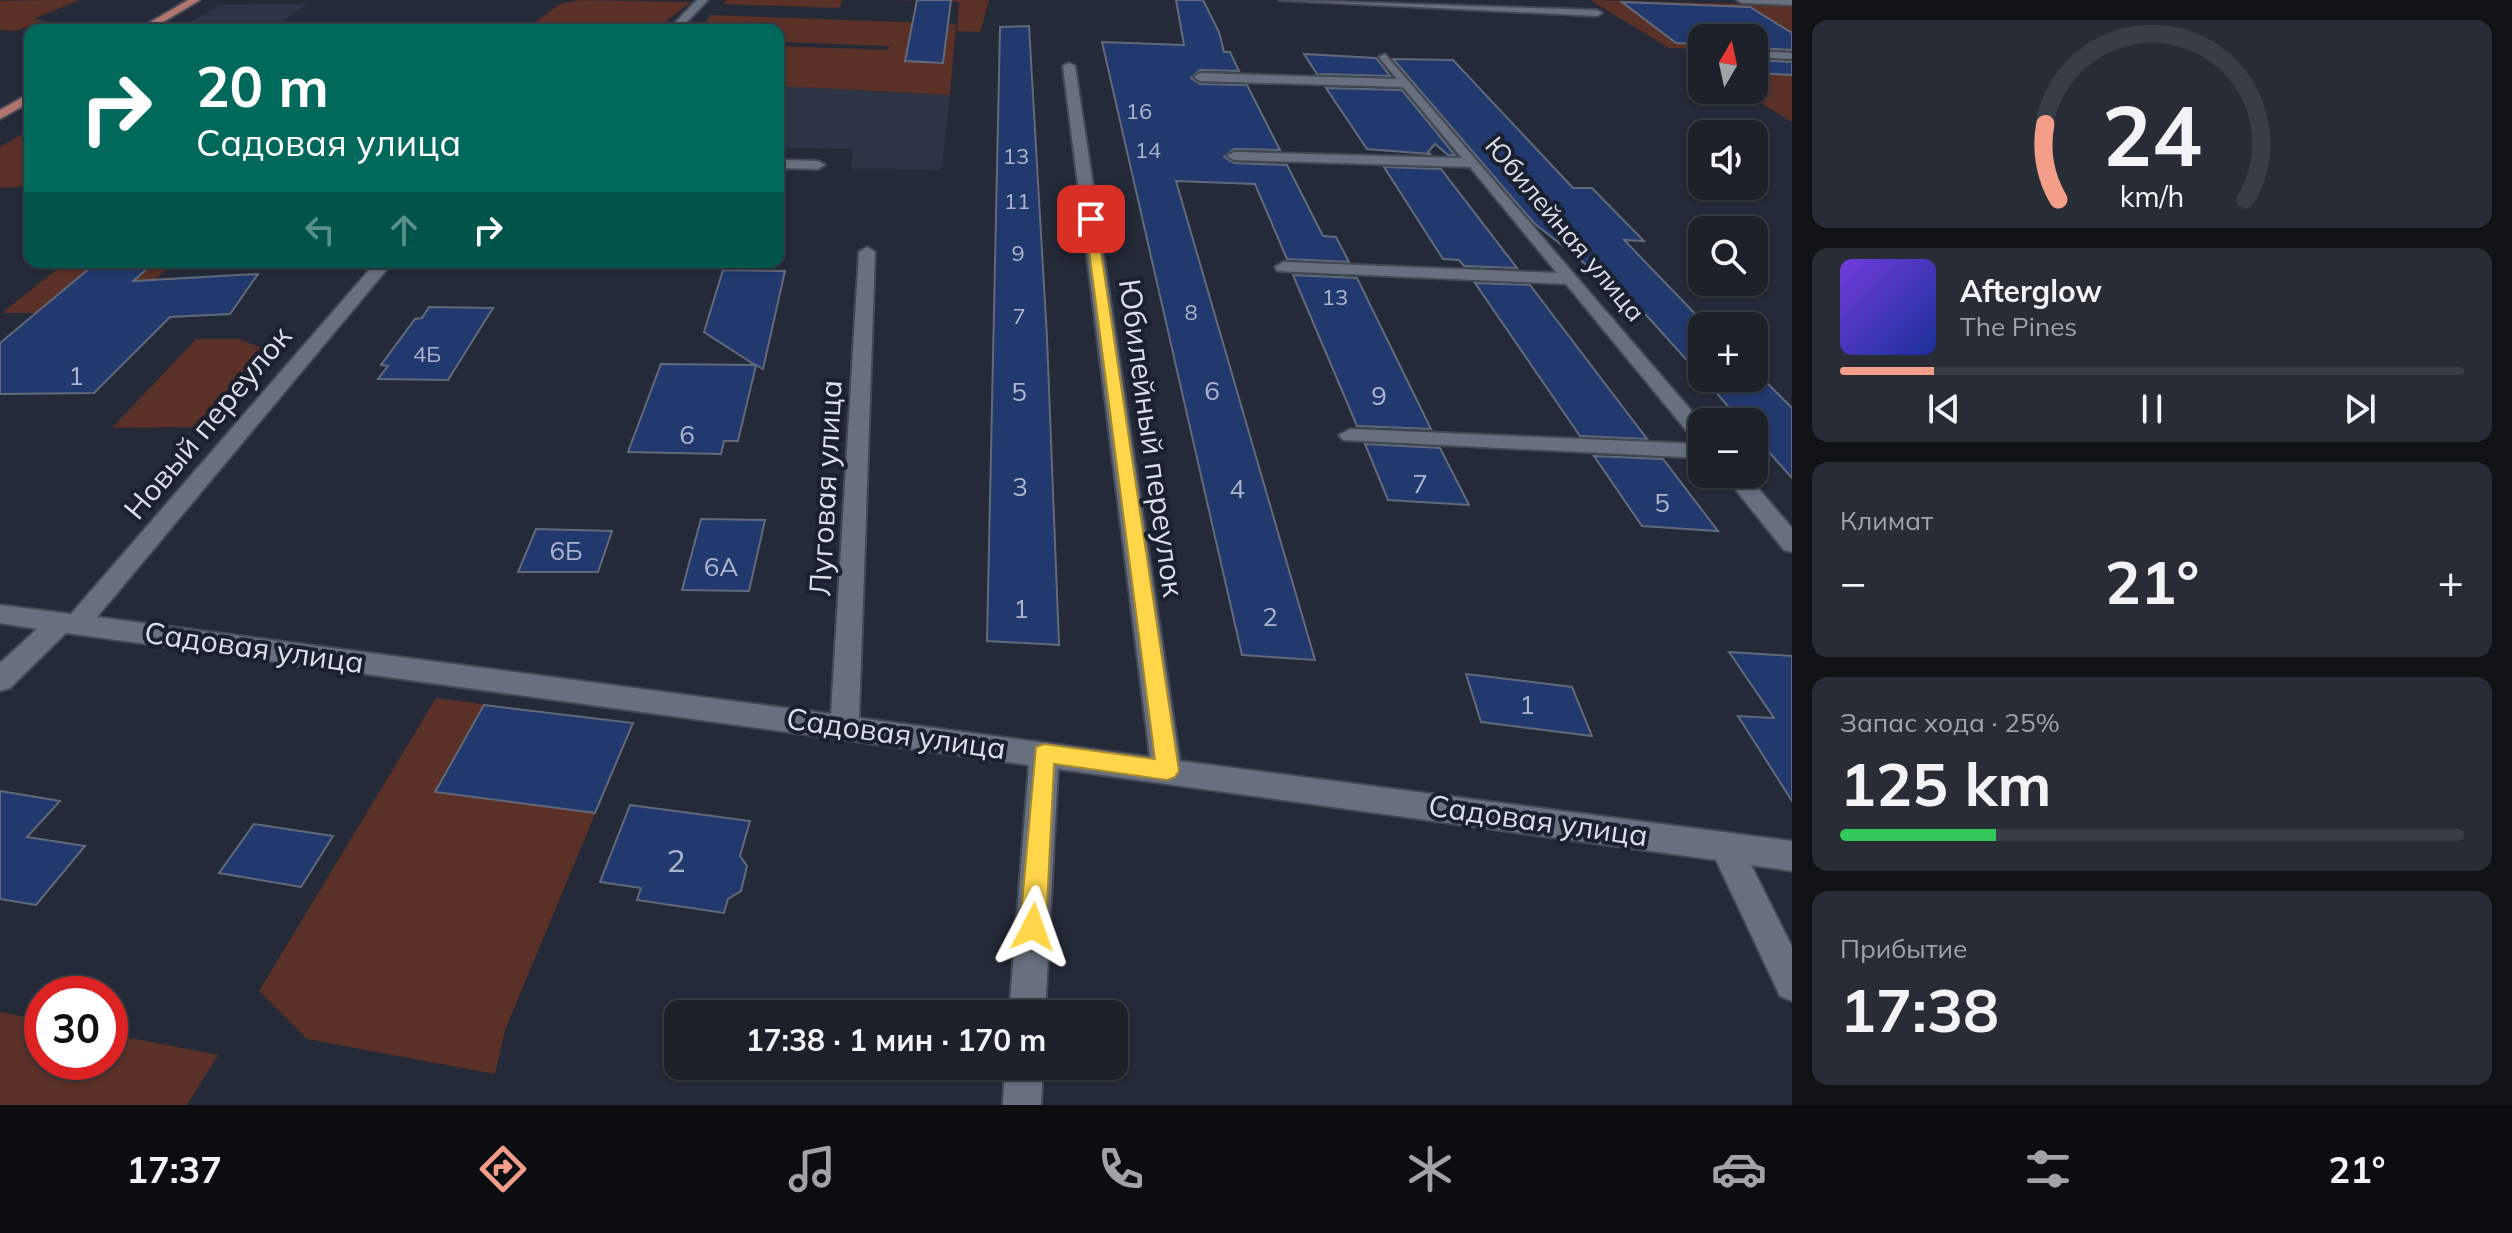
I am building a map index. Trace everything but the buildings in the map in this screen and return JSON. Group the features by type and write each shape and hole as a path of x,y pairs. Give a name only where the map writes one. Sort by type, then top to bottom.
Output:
{"main road":[{"path":"153,24 195,0"},
{"path":"0,115 24,101"}],"street":[{"path":"679,24 703,0"},
{"path":"1284,0 1597,13 1576,0"},
{"path":"1742,0 1792,2"},
{"path":"1768,55 1792,56"},
{"name":"Юбилейная улица","path":"1385,57 1688,419"},
{"name":"Юбилейный переулок","path":"1069,66 1167,771"},
{"path":"1200,77 1407,83"},
{"path":"1234,156 1474,163"},
{"path":"784,164 818,165"},
{"name":"Луговая улица","path":"844,727 867,252"},
{"path":"1283,267 1571,279"},
{"name":"Новый переулок","path":"0,680 69,623 380,268"},
{"path":"1350,435 1688,450"},
{"path":"1746,488 1792,544"},
{"name":"Садовая улица","path":"0,614 1792,856"},
{"path":"1028,1000 1044,754"},
{"path":"1726,847 1792,984"},
{"path":"1022,1105 1023,1080"}],"shaded area":[{"path":"80,0 33,19 44,20 24,24 24,28 16,31 0,30 0,1"},
{"path":"579,0 691,2 663,24 533,24 560,4"},
{"path":"727,0 843,0 839,8 722,4"},
{"path":"898,0 989,0 980,32 957,31 959,2"},
{"path":"1590,0 1792,5 1792,53 1768,52 1768,24 1688,24 1688,49 1669,48"},
{"path":"307,4 279,24 186,24 220,5"},
{"path":"710,15 956,24 950,95 784,86 784,46 888,50 890,46 784,42 784,24 705,24"},
{"path":"1768,58 1792,59 1792,122 1762,104 1768,104"},
{"path":"784,86 950,95 942,170 851,169 853,149 784,148"},
{"path":"24,133 24,186 0,188 0,147"},
{"path":"58,268 168,268 119,313 2,313"},
{"path":"196,339 238,339 262,348 197,427 112,428"},
{"path":"436,698 633,723 505,1030 495,1074 307,1039 259,991"},
{"path":"0,1012 24,1017 24,1080 128,1080 128,1038 218,1055 187,1105 0,1105"}],"route":[{"path":"1033,927 1044,754 1167,771 1091,219"}]}
